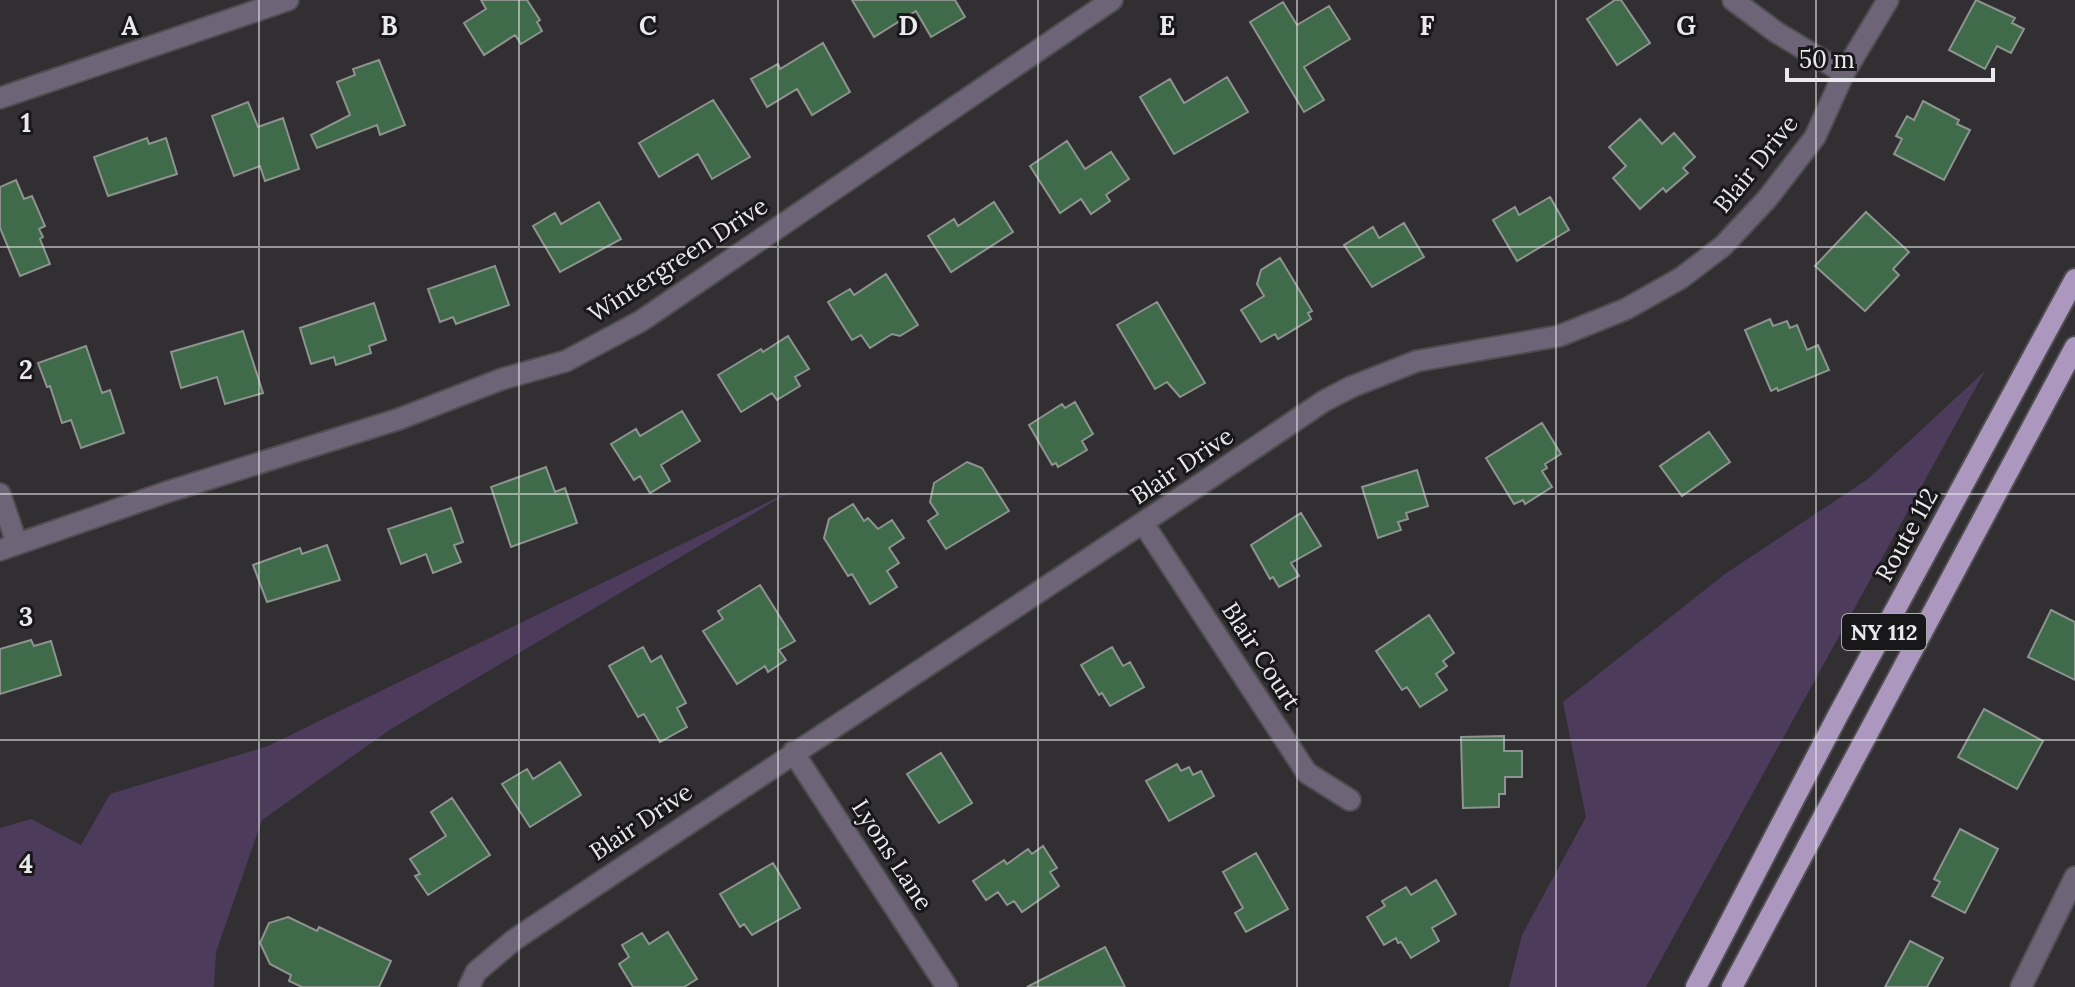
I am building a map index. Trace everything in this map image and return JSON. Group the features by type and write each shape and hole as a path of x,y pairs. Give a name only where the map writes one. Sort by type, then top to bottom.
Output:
{"main road":[{"name":"Route 112","path":"1696,987 1837,717 2075,279"},
{"name":"NY 112","path":"1732,987 2075,347"}],"street":[{"path":"0,98 288,0"},
{"name":"Wintergreen Drive","path":"8,547 167,492 399,419 502,379 566,361 641,321 1112,0"},
{"path":"1733,0 1776,32 1844,73"},
{"name":"Blair Drive","path":"469,987 476,972 514,940 1324,401 1417,361 1559,336 1626,309 1681,278 1723,246 1767,199 1815,137 1844,73 1888,0"},
{"path":"0,494 8,547"},
{"name":"Blair Court","path":"1143,523 1307,773 1350,800"},
{"name":"Lyons Lane","path":"793,752 947,987"},
{"path":"2021,987 2075,877"}],"shaded area":[{"path":"1985,371 1646,987 1509,987 1522,935 1586,817 1563,702 1725,574 1868,479"},
{"path":"795,489 391,729 262,820 216,952 214,987 0,987 0,828 31,819 81,845 110,794 268,746"}],"building":[{"path":"481,0 527,0 540,20 537,22 542,31 521,44 515,35 484,55 464,23 486,9"},
{"path":"852,0 955,0 965,17 931,37 916,11 874,37"},
{"path":"1615,0 1621,0 1650,43 1617,65 1587,19"},
{"path":"1976,0 2015,18 2012,23 2024,29 2011,53 1997,46 1985,69 1949,50"},
{"path":"1283,2 1297,25 1329,6 1350,39 1304,67 1324,100 1304,112 1250,22"},
{"path":"823,43 850,92 812,115 797,89 767,107 751,79 778,64 780,69"},
{"path":"379,60 405,125 380,135 377,125 317,148 311,135 350,115 337,82 355,75 353,69"},
{"path":"1227,77 1248,112 1174,154 1140,97 1170,79 1184,103"},
{"path":"713,100 750,157 712,179 698,154 659,177 639,143"},
{"path":"1923,101 1959,120 1957,124 1970,130 1944,180 1894,154 1902,139 1896,136 1907,116 1914,120"},
{"path":"248,102 258,127 283,118 299,169 265,181 260,166 234,176 212,116"},
{"path":"1640,119 1662,144 1674,133 1695,157 1683,168 1688,173 1666,192 1663,188 1640,209 1613,178 1626,166 1609,147"},
{"path":"147,138 149,144 166,138 177,174 108,196 94,157"},
{"path":"1067,141 1085,169 1111,152 1129,179 1106,195 1110,201 1091,214 1081,199 1060,213 1030,166"},
{"path":"16,180 24,199 32,196 45,226 39,229 43,237 40,239 50,264 20,276 0,228 0,187"},
{"path":"1550,197 1569,230 1517,261 1493,220 1515,207 1519,215"},
{"path":"599,202 621,239 560,272 533,226 555,213 561,224"},
{"path":"994,202 1013,232 951,272 928,236 954,219 958,226"},
{"path":"1866,212 1909,252 1893,269 1899,275 1865,311 1815,266"},
{"path":"1404,223 1424,257 1372,287 1344,245 1373,227 1379,238"},
{"path":"1280,258 1312,311 1308,313 1311,319 1278,339 1275,334 1261,342 1241,310 1264,296 1257,284 1261,270"},
{"path":"495,266 509,305 456,324 453,317 440,322 428,289"},
{"path":"886,274 918,325 900,336 892,334 870,348 861,335 852,340 828,302 850,289 854,295"},
{"path":"1157,302 1205,383 1180,397 1167,382 1155,389 1117,325"},
{"path":"374,303 386,340 369,346 371,353 336,365 334,357 311,364 300,328"},
{"path":"1770,319 1773,326 1787,321 1790,328 1797,325 1807,350 1818,345 1829,370 1771,391 1745,330"},
{"path":"243,331 263,393 225,404 217,377 181,388 171,352"},
{"path":"788,336 809,369 795,377 800,386 777,400 772,393 741,412 718,375"},
{"path":"86,346 102,393 110,390 124,433 81,448 71,420 62,423 50,386 47,387 38,363"},
{"path":"1075,402 1093,434 1082,441 1087,450 1058,467 1056,463 1052,465 1029,425 1062,404 1065,408"},
{"path":"682,411 700,441 661,465 670,481 650,493 640,476 634,480 611,444 636,429 640,436"},
{"path":"1542,423 1561,454 1545,464 1547,468 1542,471 1552,487 1525,504 1523,500 1514,504 1486,458"},
{"path":"1709,432 1730,462 1682,496 1660,466"},
{"path":"967,462 982,468 1009,511 946,549 928,521 938,514 930,502 934,483"},
{"path":"546,467 555,492 565,488 577,523 511,547 491,487"},
{"path":"1417,470 1428,506 1406,513 1408,519 1398,522 1401,530 1378,538 1362,487"},
{"path":"853,504 864,521 868,518 878,529 892,520 904,538 889,548 899,563 887,571 897,587 870,604 824,538 829,519"},
{"path":"451,508 463,542 454,545 461,562 433,573 426,554 401,564 388,529"},
{"path":"1301,513 1321,546 1291,563 1299,576 1279,587 1273,577 1270,579 1251,545"},
{"path":"327,545 340,580 267,602 253,565 300,548 302,554"},
{"path":"760,585 795,641 779,650 786,660 768,672 765,666 737,684 703,631 723,619 718,611"},
{"path":"2051,610 2075,622 2075,680 2028,657"},
{"path":"1429,615 1454,653 1443,661 1447,666 1436,674 1447,690 1420,707 1407,687 1402,690 1376,651"},
{"path":"31,640 34,646 51,641 61,675 0,694 0,649"},
{"path":"643,647 651,662 661,656 686,703 677,708 687,727 660,742 644,714 638,717 609,666"},
{"path":"1112,647 1123,666 1130,662 1144,687 1110,706 1102,693 1099,695 1081,665"},
{"path":"1984,709 2043,741 2017,789 1958,757"},
{"path":"1504,736 1504,751 1522,751 1522,777 1505,777 1505,794 1499,794 1499,807 1463,808 1461,737"},
{"path":"941,753 972,803 939,823 907,774"},
{"path":"560,762 581,795 530,827 502,784 527,769 533,779"},
{"path":"1177,764 1181,771 1189,767 1193,775 1201,771 1214,796 1169,821 1146,781"},
{"path":"452,798 490,855 428,895 415,876 420,874 410,859 446,836 431,812"},
{"path":"1960,829 1998,849 1965,913 1932,896 1940,882 1934,879"},
{"path":"1043,846 1057,868 1050,872 1059,886 1022,912 1014,901 1007,905 998,892 986,900 973,881 1004,860 1007,864 1028,849 1032,854"},
{"path":"1256,853 1288,909 1246,932 1235,913 1243,908 1223,872"},
{"path":"773,863 800,908 752,935 744,924 740,927 720,894"},
{"path":"1436,880 1456,914 1432,928 1439,941 1411,958 1396,938 1384,945 1367,917 1385,906 1382,901 1406,887 1411,895"},
{"path":"288,917 317,931 319,927 391,961 379,987 302,987 289,981 291,975 270,964 260,943 269,923"},
{"path":"668,932 697,979 684,987 633,987 619,964 629,957 622,945 642,933 649,944"},
{"path":"1910,941 1943,958 1927,987 1885,987"},
{"path":"1105,947 1125,987 1027,987"}]}
